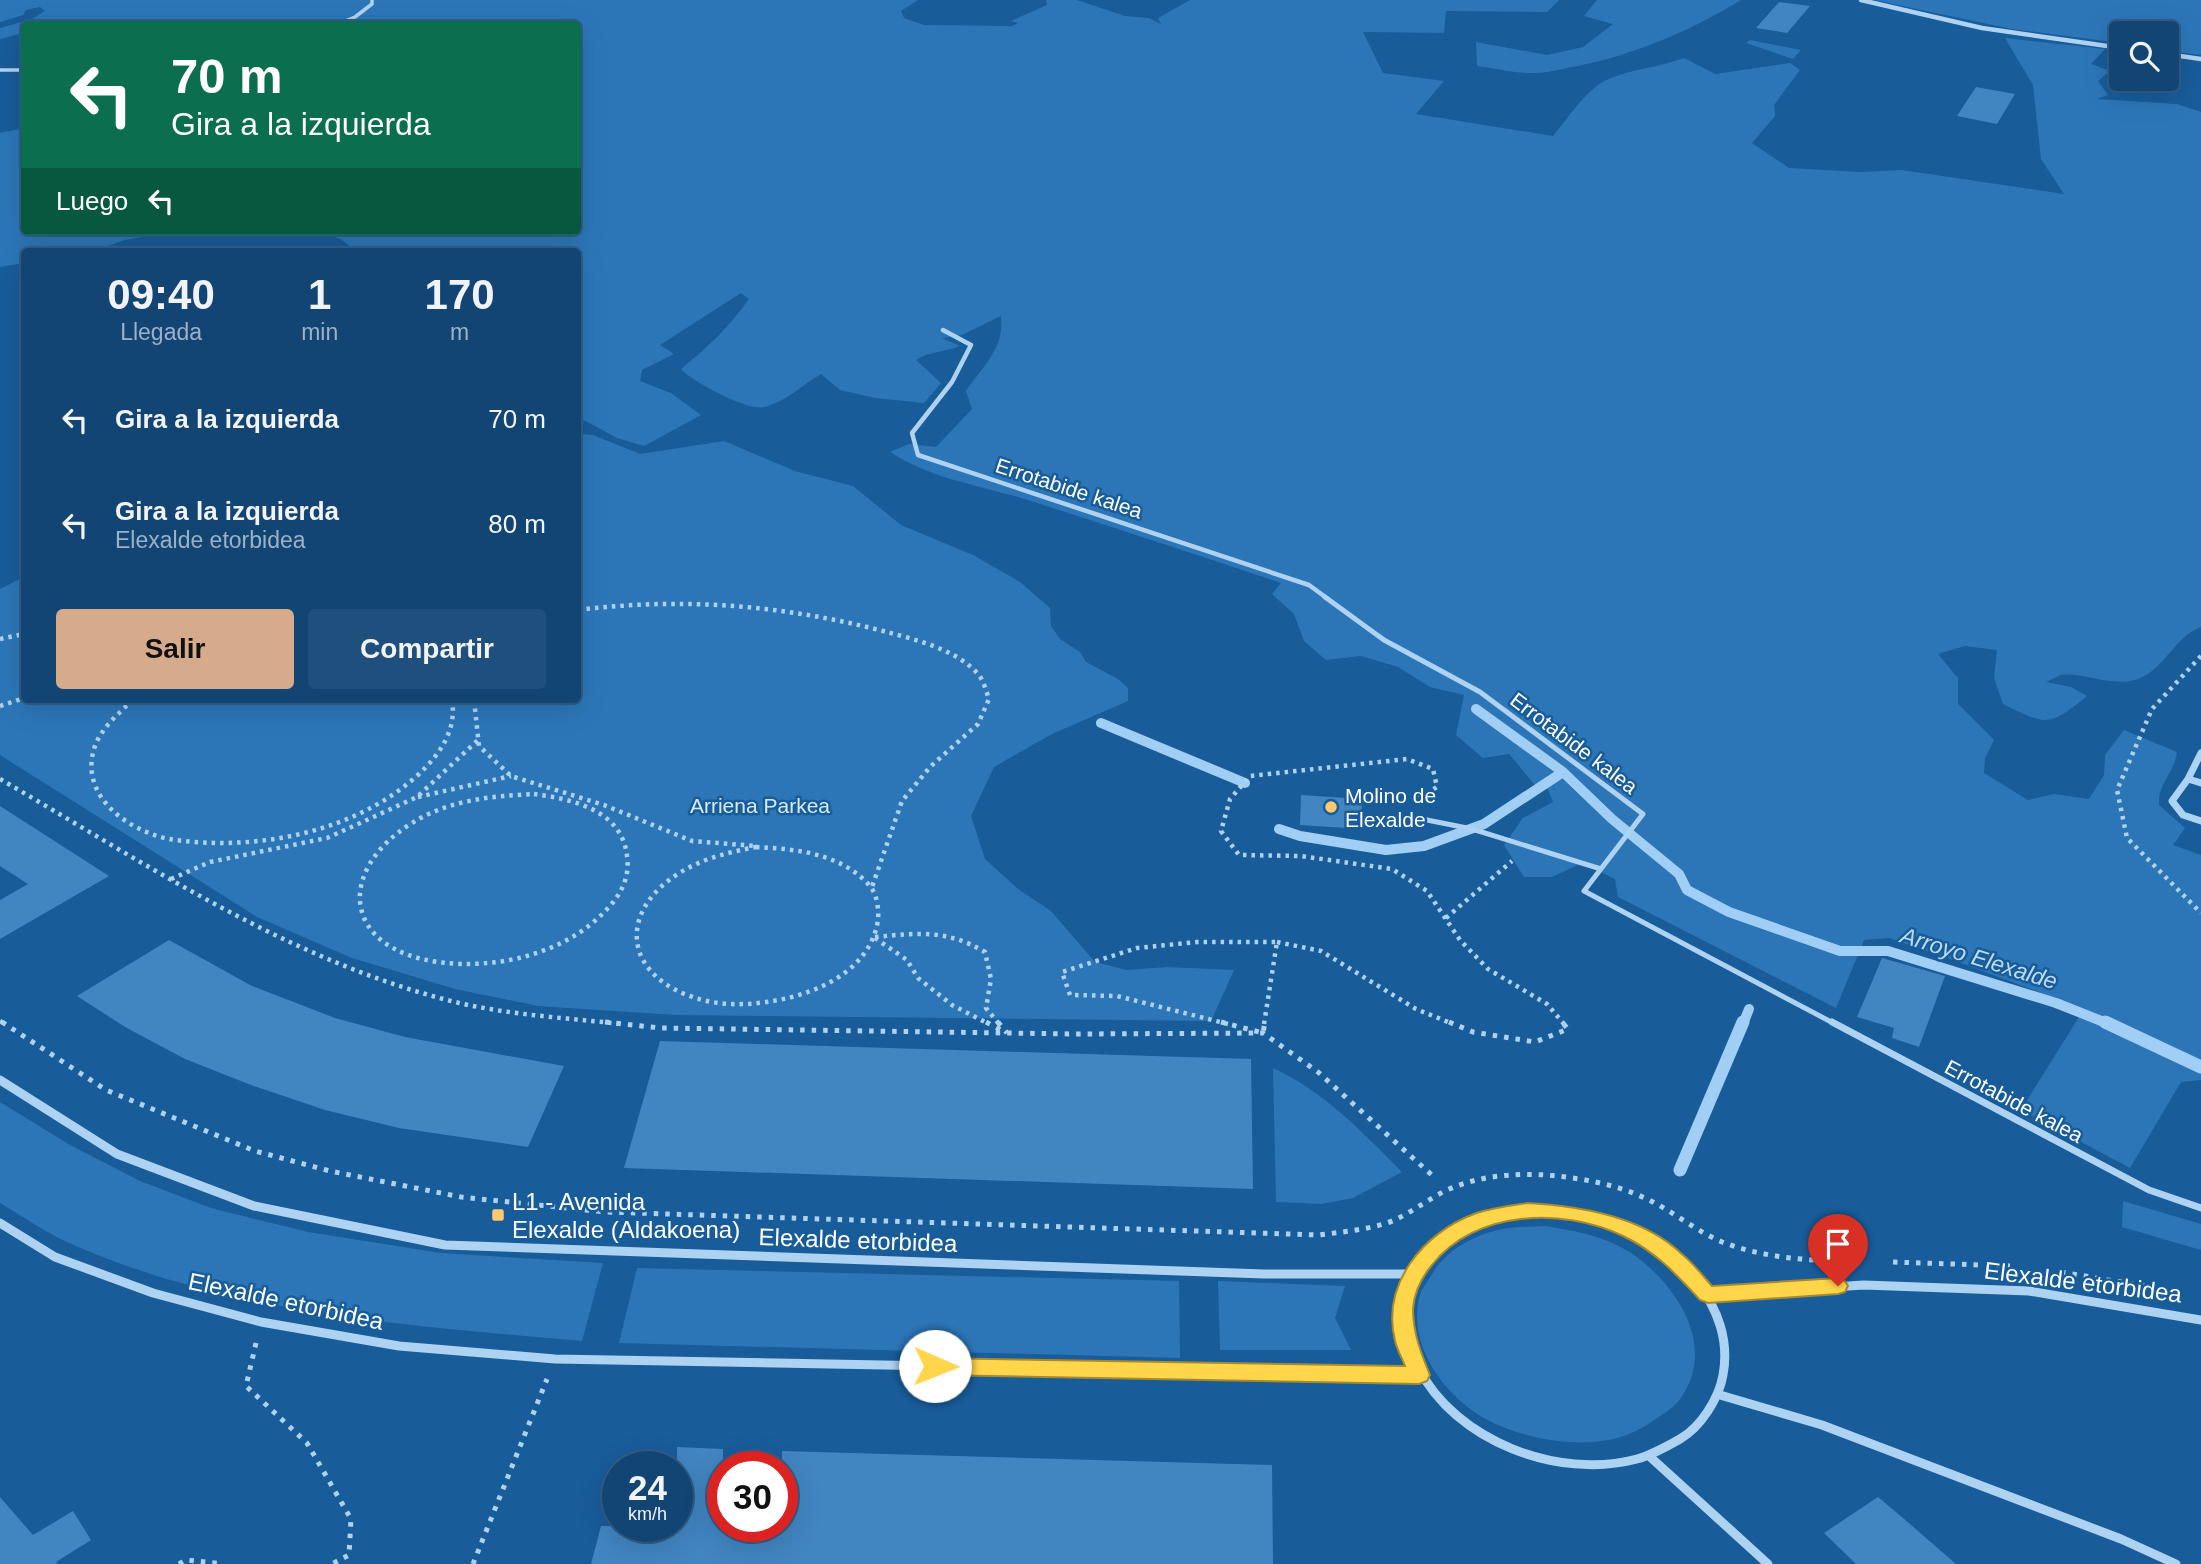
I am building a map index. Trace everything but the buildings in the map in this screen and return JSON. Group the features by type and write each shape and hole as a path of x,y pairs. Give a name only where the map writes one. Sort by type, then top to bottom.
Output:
{"street":[{"path":"1861,0 1982,27 2109,46"},
{"path":"1982,27 1994,37"},
{"path":"2179,56 2201,59"},
{"path":"2201,753 2188,779 2172,801 2183,815 2201,821"},
{"path":"2188,779 2201,783"},
{"name":"Elexalde etorbidea","path":"0,1080 117,1154 254,1206 445,1245 1253,1274 1413,1274"},
{"path":"1527,1210 1579,1214 1630,1230 1674,1258 1708,1295 1723,1328 1727,1362 1720,1395 1692,1431 1648,1455 1598,1464 1544,1459 1493,1441 1450,1412 1419,1375 1405,1340 1403,1306 1413,1274 1439,1241 1479,1220 1527,1210"},
{"name":"Elexalde etorbidea","path":"0,1223 55,1257 153,1293 261,1322 399,1346 555,1359 1419,1375"},
{"name":"Elexalde etorbidea","path":"1708,1295 1864,1284 2029,1291 2201,1320"},
{"path":"1720,1395 1822,1425 2108,1534 2176,1564"},
{"path":"1648,1455 1768,1564"}],"lane":[{"path":"345,21 372,4 372,0"},
{"path":"0,70 21,70"},
{"name":"Errotabide kalea","path":"943,330 971,345 952,382 912,433 918,455 1310,585 1384,640 1480,692 1643,814 1584,891 2149,1190 2201,1208"},
{"path":"1412,817 1472,828 1601,869"}],"path":[{"path":"581,610 666,602 732,604 797,611 862,625 920,642 956,658 980,676 989,699 978,724 930,767 902,801 872,887 879,916 875,937 857,963 828,985 789,999 747,1005 705,1002 670,988 646,968 635,943 639,916 655,891 664,883 682,869 718,855 756,848 795,849"},
{"path":"0,639 21,635"},
{"path":"2201,656 2152,709 2117,790 2127,838 2201,913"},
{"path":"0,706 21,699"},
{"path":"131,703 112,721 94,750 93,778 104,804 133,824 171,839 222,842 275,839 328,825 376,805 412,782 437,755 452,728 452,703"},
{"path":"474,703 479,746 511,776 604,805 692,841 795,849 822,855 845,866 872,887"},
{"path":"418,797 478,740"},
{"path":"1415,800 1437,787 1433,769 1407,759 1250,776 1230,799 1221,831 1239,855 1301,856 1392,869 1427,891 1460,940 1488,969 1547,1004 1567,1029 1535,1042 1473,1032 1416,1009 1321,951 1277,942 1196,942 1137,948 1062,972 1070,995 1117,996 1263,1033 1318,1072 1434,1177"},
{"path":"170,879 210,862 327,838 418,797 511,776"},
{"path":"0,779 264,931 345,966 455,1002 554,1017 661,1028 1007,1033 1263,1033"},
{"path":"534,794 574,801 602,814 622,834 630,857 626,882 610,908 582,931 542,950 497,962 450,963 413,957 384,943 365,924 358,901 362,876 369,861 389,840 416,821 447,806 480,798 534,794"},
{"path":"1446,918 1528,846"},
{"path":"875,937 939,931 965,939 985,952 991,979 986,1008 1007,1033"},
{"path":"875,937 907,960 918,978 952,1005 1007,1033"},
{"path":"1263,1033 1277,942"},
{"path":"0,1021 106,1090 255,1151 330,1171 461,1197 605,1212 1319,1235 1357,1231 1388,1222 1450,1189 1482,1180 1519,1174 1557,1175 1607,1185 1648,1200 1721,1241 1758,1254 1786,1260 1857,1261"},
{"path":"1882,1261 1957,1262 2017,1267"},
{"path":"2052,1270 2168,1291"},
{"path":"261,1322 246,1385 307,1443 352,1519 349,1555 332,1564"},
{"path":"474,1564 555,1359"},
{"path":"179,1564 186,1560 223,1564"}],"green space":[{"path":"0,0 918,0 901,11 904,18 924,25 1012,26 1018,23 1011,21 1047,5 1046,0 1077,0 1125,16 1149,18 1161,24 1158,18 1190,0 1559,0 1547,12 1446,11 1444,33 1363,32 1383,73 1444,81 1416,114 1553,136 1594,88 1620,75 1684,58 1715,74 1790,63 1800,70 1774,105 1775,116 1752,143 1789,168 1860,172 1901,170 2064,194 2041,159 2033,85 2005,38 2105,49 2091,64 2109,71 2098,81 2108,95 2097,99 2177,104 2201,112 2201,627 2184,638 2156,668 2138,679 2118,682 2061,675 2046,682 2071,687 2087,696 2063,714 2047,720 2029,716 2003,704 1994,678 1997,650 1965,646 1938,654 1958,678 1958,704 1994,740 1985,758 1984,773 2028,800 2054,794 2089,799 2104,775 2105,755 2124,730 2177,752 2173,767 2161,790 2159,805 2185,828 2173,845 2201,855 2201,1080 2181,1082 2130,1168 2021,1110 2084,1009 1889,938 1864,940 1836,1008 1618,897 1615,879 1582,863 1552,877 1524,877 1504,845 1523,818 1553,802 1547,787 1535,785 1509,754 1483,758 1456,735 1464,695 1430,687 1398,667 1361,656 1326,660 1304,641 1294,614 1272,594 1281,583 1031,501 941,476 906,462 890,452 909,444 936,447 972,409 966,391 996,347 1000,338 1001,316 962,335 942,338 960,346 916,360 941,383 924,403 875,398 840,390 821,374 780,401 756,407 721,394 681,369 717,337 749,299 741,293 660,345 674,354 642,370 640,381 671,393 701,415 644,446 617,438 581,419 581,248 352,248 330,235 581,235 581,21 25,21 45,11 40,7 26,10 23,15 0,22"},
{"path":"1597,0 1741,0 1679,33 1590,63 1535,73 1477,66 1476,42 1547,55 1583,47 1613,24 1584,16"},
{"path":"1874,0 2201,0 2201,55 2179,52 2179,21 2109,21 2109,41 2012,29"},
{"path":"21,22 21,36 0,39 0,28"},
{"path":"1750,40 1801,50 1793,59 1746,43"},
{"path":"20,129 21,235 153,235 102,248 21,248 21,264 0,267 0,133"},
{"name":"Arriena Parkea","path":"581,434 593,435 640,454 724,441 795,471 853,486 901,525 973,555 1020,582 1050,608 1051,626 1060,639 1080,652 1086,662 1118,679 1128,688 1128,701 1052,734 994,767 971,816 985,859 1018,889 1051,911 1095,962 1127,970 1167,967 1234,970 1211,1021 676,1015 538,1006 455,989 352,958 257,917 0,755 0,589 21,578 21,703 581,703"},
{"path":"1273,1068 1326,1101 1402,1172 1353,1198 1321,1204 1276,1202"},
{"path":"0,1102 70,1145 140,1181 211,1208 308,1232 441,1253 603,1263 582,1341 386,1322 256,1301 192,1286 130,1267 69,1243 0,1203"},
{"path":"2123,1201 2201,1224 2201,1250 2122,1227"},
{"path":"1546,1226 1600,1238 1631,1253 1664,1283 1678,1301 1688,1321 1694,1341 1695,1363 1689,1384 1673,1407 1632,1433 1602,1441 1581,1442 1543,1439 1507,1429 1464,1404 1436,1373 1426,1355 1419,1335 1417,1315 1420,1295 1444,1259 1471,1239 1492,1231"},
{"path":"637,1268 1179,1281 1180,1358 619,1343"},
{"path":"1218,1281 1345,1286 1335,1318 1351,1350 1220,1350"}],"waterway":[{"name":"Arroyo Elexalde","path":"1476,709 1563,772"},
{"path":"1101,723 1245,783"},
{"path":"1279,829 1300,836 1386,850 1424,846 1484,824 1563,772"},
{"name":"Arroyo Elexalde","path":"1563,772 1612,819 1679,874 1687,890 1729,912 1840,951 1888,951 2056,1003 2109,1024"},
{"path":"1743,1024 1749,1009"},
{"path":"1680,1170 1743,1022"},
{"name":"Arroyo Elexalde","path":"2105,1022 2201,1067"}],"place":[{"name":"Molino de Elexalde","path":"1331,807"},
{"name":"L1 - Avenida Elexalde (Aldakoena)","path":"498,1215"}],"route":[{"path":"935,1366 1419,1375 1405,1340 1403,1306 1413,1274 1439,1241 1479,1220 1527,1210 1579,1214 1630,1230 1674,1258 1708,1295 1838,1286"}]}
